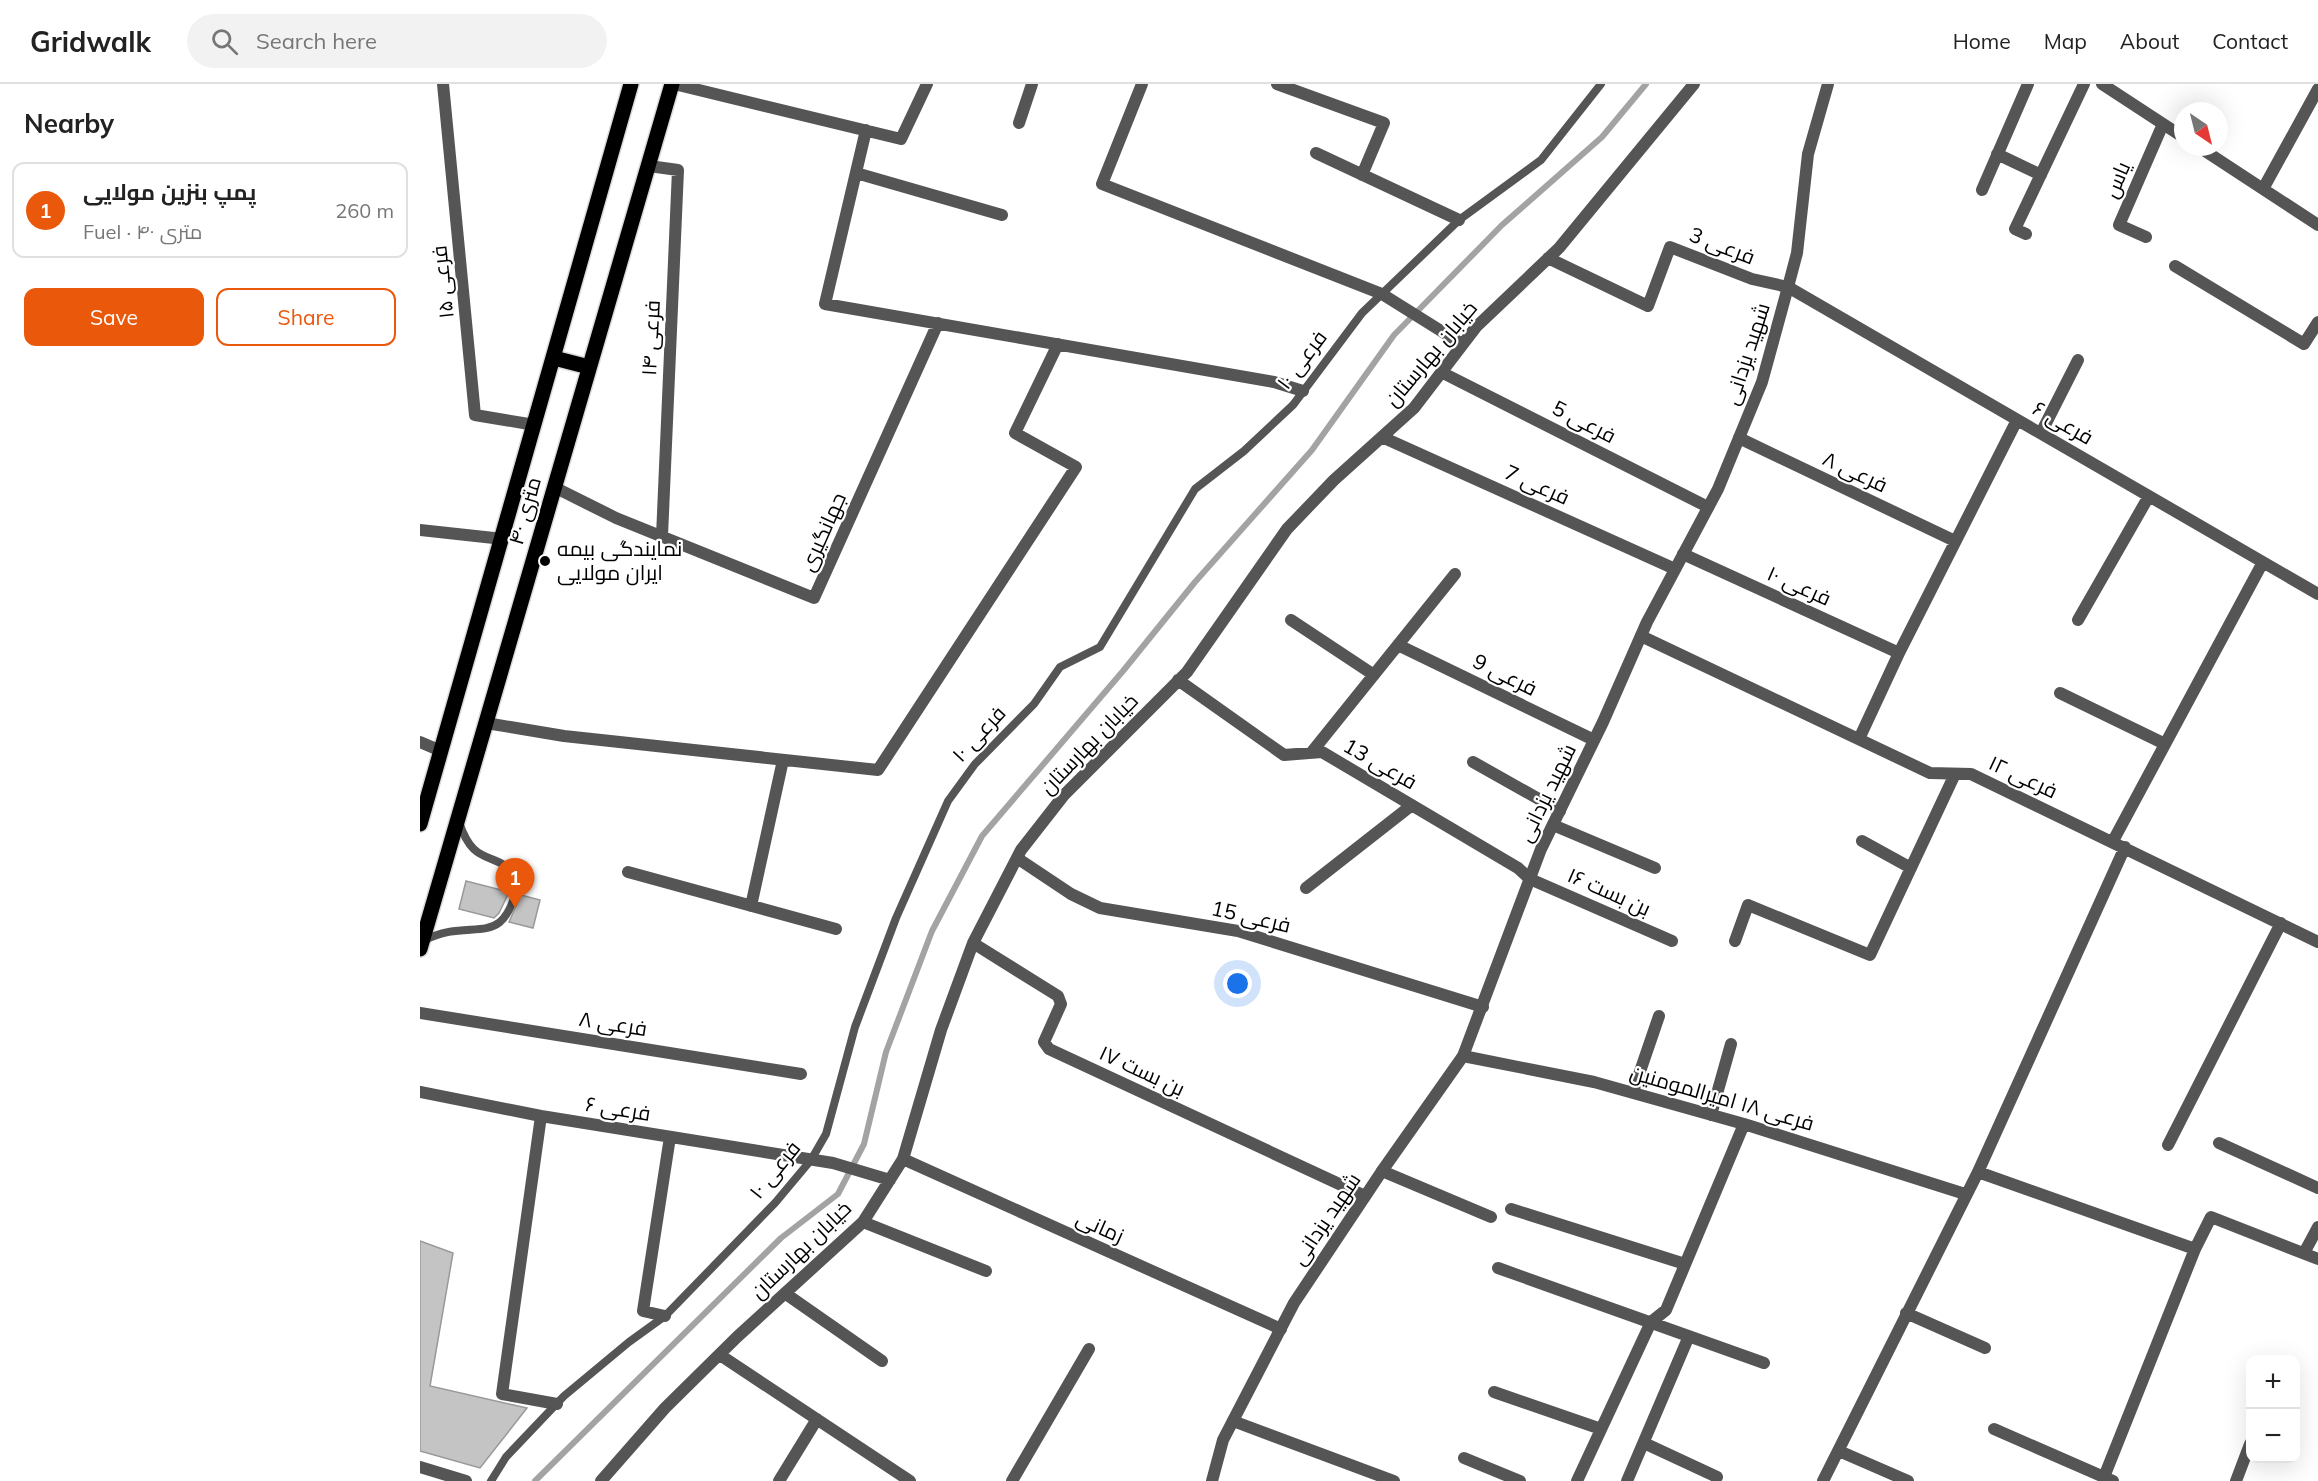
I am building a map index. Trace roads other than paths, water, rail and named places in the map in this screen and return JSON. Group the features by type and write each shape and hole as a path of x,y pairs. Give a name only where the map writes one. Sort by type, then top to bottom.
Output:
{"main road":[{"name":"۴۰ متری","path":"420,824 631,84"},
{"name":"۴۰ متری","path":"421,945 673,84"},
{"path":"554,358 589,368"}],"street":[{"name":"فرعی ۱۵","path":"443,84 475,415 535,425"},
{"path":"673,84 901,139 927,84"},
{"path":"1019,123 1032,84"},
{"path":"1142,84 1102,184 1386,296 1462,345"},
{"path":"1276,84 1384,123 1362,175"},
{"name":"خیابان بهارستان","path":"601,1481 665,1408 863,1222 903,1158 941,1030 973,943 1017,858 1064,795 1178,680 1225,619 1287,529 1334,480 1414,408 1476,327 1548,258 1639,153 1694,84"},
{"name":"شهید یزدانی","path":"1212,1481 1223,1440 1294,1303 1382,1171 1463,1056 1530,879 1553,825 1641,636 1708,507 1739,438 1762,382 1797,253 1808,154 1828,84"},
{"path":"1982,190 2028,84"},
{"path":"2026,234 2015,229 2084,84"},
{"path":"2102,84 2174,131"},
{"path":"2263,189 2318,89"},
{"name":"یاس","path":"2146,237 2119,225 2163,124"},
{"path":"866,130 825,304 1274,382 1304,391"},
{"path":"1316,153 1459,220"},
{"path":"1997,154 2041,175"},
{"path":"2213,156 2318,225"},
{"name":"فرعی ۱۴","path":"649,166 678,170 662,536"},
{"path":"856,172 1002,215"},
{"name":"فرعی 3","path":"1548,258 1648,306 1670,247 1752,279 1788,287"},
{"path":"2175,266 2304,344 2318,322"},
{"name":"فرعی ۶","path":"1788,287 2318,594"},
{"name":"جهانگیری","path":"554,487 615,518 814,597 938,323"},
{"path":"486,723 564,736 878,770 1076,467 1015,433 1058,344"},
{"path":"2041,433 2078,360"},
{"name":"فرعی 5","path":"1442,372 1708,507"},
{"path":"1859,740 1899,652 2017,420"},
{"name":"فرعی 7","path":"1382,437 1676,569"},
{"name":"فرعی ۸","path":"1739,438 1954,541"},
{"path":"2078,620 2149,496"},
{"path":"420,530 503,539"},
{"name":"فرعی ۱۰","path":"1683,554 1899,652"},
{"path":"1823,1481 1978,1172 2119,844 2165,744 2263,562"},
{"path":"1311,753 1455,574"},
{"path":"1291,620 1374,675"},
{"name":"فرعی ۱۲","path":"1641,636 1930,773 1971,774 2318,942"},
{"name":"فرعی 9","path":"1398,645 1594,740"},
{"name":"فرعی 13","path":"1178,680 1284,755 1322,752 1518,868 1530,879"},
{"path":"2060,693 2165,744"},
{"path":"420,742 441,751"},
{"path":"751,906 783,760"},
{"path":"1473,762 1560,811"},
{"path":"1735,941 1748,905 1870,955 1955,774"},
{"path":"1306,888 1412,805"},
{"path":"1553,825 1655,868"},
{"path":"1862,841 1911,867"},
{"name":"فرعی 15","path":"1017,858 1071,894 1100,908 1238,931 1482,1007"},
{"path":"628,872 836,929"},
{"name":"بن بست ۱۶","path":"1530,879 1672,941"},
{"path":"2168,1144 2281,923"},
{"name":"بن بست ۱۷","path":"973,943 1058,996 1061,1004 1044,1042 1049,1049 1365,1196"},
{"name":"فرعی ۸","path":"420,1013 801,1074"},
{"path":"1633,1092 1659,1016"},
{"path":"1711,1115 1731,1044"},
{"name":"فرعی ۱۸ امیرالمومنین","path":"1463,1056 1633,1092 1744,1124 1965,1194"},
{"name":"فرعی ۶","path":"420,1092 540,1116 833,1162 890,1180"},
{"path":"540,1116 502,1394 556,1404"},
{"path":"1577,1481 1651,1322 1666,1310 1744,1124"},
{"path":"665,1316 643,1311 670,1137"},
{"path":"2219,1143 2318,1188"},
{"name":"زمانی","path":"903,1158 1281,1329"},
{"path":"1382,1171 1491,1216"},
{"path":"1978,1172 2195,1249"},
{"path":"1511,1209 1685,1264"},
{"path":"1994,1429 2108,1479 2195,1249 2211,1217 2318,1259"},
{"path":"863,1222 986,1271"},
{"path":"2304,1253 2318,1227"},
{"path":"1498,1268 1764,1363"},
{"path":"786,1294 882,1361"},
{"path":"1906,1313 1984,1348"},
{"path":"1627,1481 1689,1336"},
{"path":"1028,1481 1014,1478 1089,1349"},
{"path":"720,1355 910,1481"},
{"path":"1494,1392 1601,1429"},
{"path":"779,1481 817,1419"},
{"path":"1233,1421 1394,1481"},
{"path":"1644,1443 1717,1477"},
{"path":"1839,1451 1908,1481"},
{"path":"2236,1481 2246,1455"},
{"path":"1464,1458 1520,1481"},
{"path":"420,1467 466,1481"}],"lane":[{"name":"فرعی ۱۰","path":"491,1481 506,1457 556,1404 629,1342 665,1316 775,1203 811,1160 826,1134 855,1027 892,929 948,801 975,765 1034,704 1060,667 1100,647 1195,489 1244,451 1293,405 1362,313 1386,296 1459,220 1541,160 1601,84"},
{"path":"421,945 440,932 495,926 505,920 513,906 519,880 511,868 478,855 466,842 458,819"}],"waterway":[{"path":"535,1481 781,1238 838,1194 864,1144 886,1052 932,931 982,836 1123,671 1195,582 1312,450 1394,335 1502,225 1602,137 1646,84"}],"place":[{"name":"نمایندگی بیمه ایران مولایی","path":"545,561"},
{"name":"پمپ بنزین مولایی","path":"515,908"}]}
